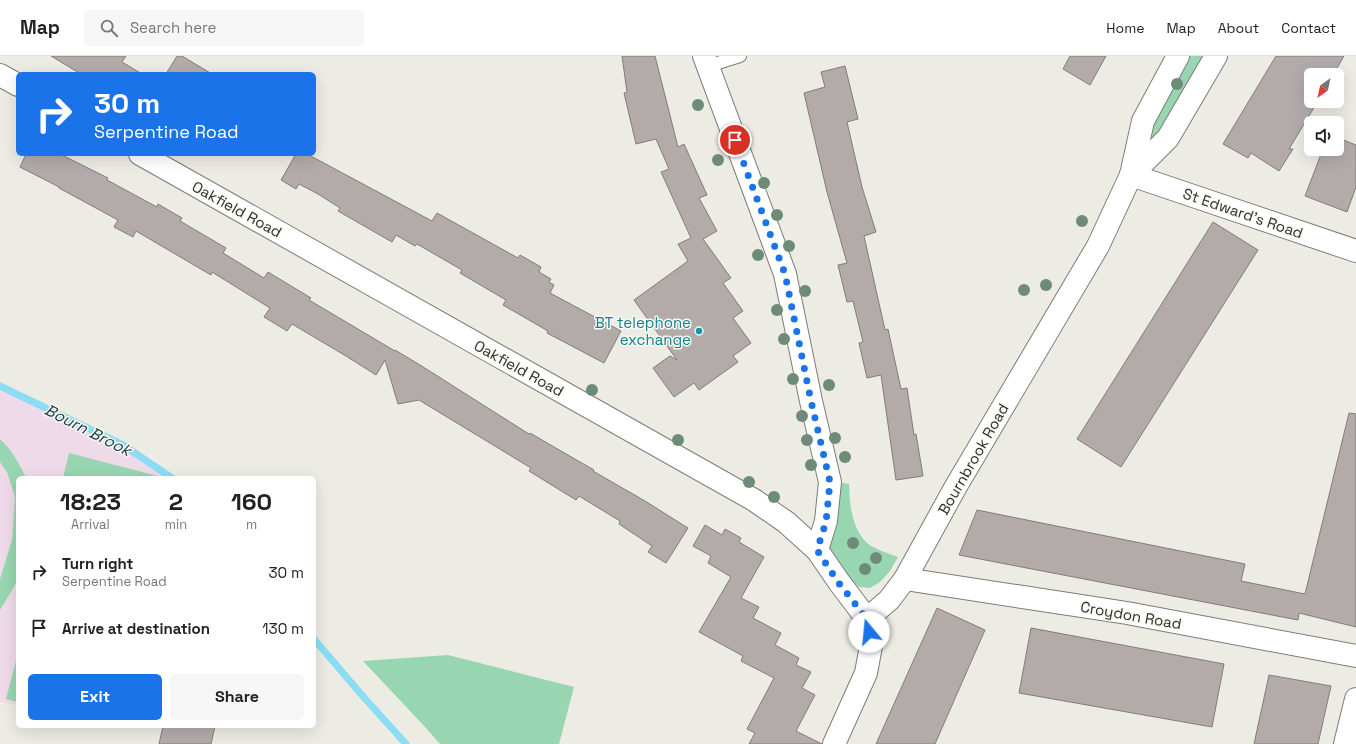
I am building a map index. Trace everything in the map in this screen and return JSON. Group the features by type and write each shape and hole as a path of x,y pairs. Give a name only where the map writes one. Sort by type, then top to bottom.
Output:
{"street":[{"name":"Bournbrook Road","path":"867,619 889,600 905,579 955,488 1098,246 1131,175 1143,121 1178,56"},
{"name":"Bournbrook Road","path":"1131,175 1168,138 1216,56"},
{"path":"706,61 785,274 811,401 830,482 826,522 817,550"},
{"path":"0,75 16,84"},
{"name":"Oakfield Road","path":"144,156 754,500 786,522 817,550 838,582 867,619"},
{"name":"St Edward's Road","path":"1131,175 1356,251"},
{"name":"Croydon Road","path":"905,579 1127,613 1356,656"},
{"path":"834,744 866,673 871,646 867,619"},
{"path":"1345,744 1356,698"}],"lane":[{"path":"706,61 740,56"}],"shaded area":[{"path":"0,386 123,445 169,476 16,476 16,705 0,702"}],"green space":[{"path":"1187,56 1203,56 1158,134 1148,139 1150,124"},
{"path":"0,439 15,457 25,476 16,476 16,583 0,610 0,579 12,540 15,497 7,472 0,462"},
{"path":"69,453 157,476 63,476"},
{"path":"834,482 849,484 852,515 858,530 867,543 898,557 890,571 880,582 870,588 859,587 834,566 827,554"},
{"path":"448,655 574,687 559,744 440,744 363,661"},
{"path":"16,661 16,702 6,699"}],"building":[{"path":"51,56 126,56 122,62 139,72 78,72"},
{"path":"177,56 182,56 209,72 167,72"},
{"name":"BT telephone exchange","path":"622,56 655,56 678,147 684,144 707,195 699,198 717,231 703,239 731,278 723,283 743,311 733,318 751,343 733,356 738,362 699,390 694,383 674,397 653,368 670,356 677,360 634,300 688,261 678,244 691,238 661,172 669,169 656,139 636,144 624,93 627,92"},
{"path":"1070,56 1106,56 1090,85 1063,69"},
{"path":"1276,56 1344,56 1337,68 1304,68 1304,108 1314,108 1309,116 1304,116 1304,124 1289,149 1293,149 1279,171 1251,153 1248,158 1223,144"},
{"path":"845,66 858,119 847,122 862,187 876,232 864,236 885,330 888,329 901,389 907,388 914,435 916,434 923,476 896,480 881,375 867,378 859,343 863,342 853,301 847,302 838,265 847,263 827,192 804,93 825,87 821,72"},
{"path":"1344,140 1356,145 1356,187 1347,212 1305,196 1320,156 1344,156"},
{"path":"25,156 64,156 108,178 107,180 157,207 158,204 182,218 180,221 226,248 223,253 264,278 268,272 311,298 309,300 420,365 529,434 530,433 594,470 593,471 688,528 666,563 648,552 652,546 619,524 620,521 579,496 576,500 529,471 531,468 419,400 398,404 385,360 376,375 292,324 287,331 264,317 270,308 212,272 211,275 136,231 133,237 114,227 118,220 20,167"},
{"path":"295,156 311,156 432,221 437,213 518,258 520,255 541,267 539,272 551,279 549,282 554,285 550,293 621,331 604,363 547,333 548,331 503,305 506,300 460,273 462,270 417,244 415,246 396,235 392,242 338,211 340,208 318,194 299,184 296,189 281,180"},
{"path":"1213,222 1258,250 1121,467 1077,439"},
{"path":"1349,413 1356,414 1356,627 1299,613 1298,620 959,555 977,510 1245,564 1241,581 1305,594"},
{"path":"705,525 722,535 725,529 741,538 739,542 764,557 741,598 759,607 753,618 781,633 775,645 799,658 796,665 811,672 802,688 815,695 796,731 822,744 749,744 755,733 747,729 774,678 741,661 743,656 699,632 731,577 708,563 711,556 693,546"},
{"path":"937,608 985,630 935,744 876,744"},
{"path":"1031,628 1224,664 1212,727 1019,693"},
{"path":"1269,675 1331,686 1318,744 1254,744"},
{"path":"163,728 215,728 211,744 159,744"}],"waterway":[{"name":"Bourn Brook","path":"0,386 123,445 169,476"},
{"name":"Bourn Brook","path":"316,641 406,744"}],"place":[{"name":"BT telephone exchange","path":"699,331"}],"route":[{"path":"735,140 785,274 811,401 830,482 826,522 817,550 838,582 867,619 869,632"}]}
